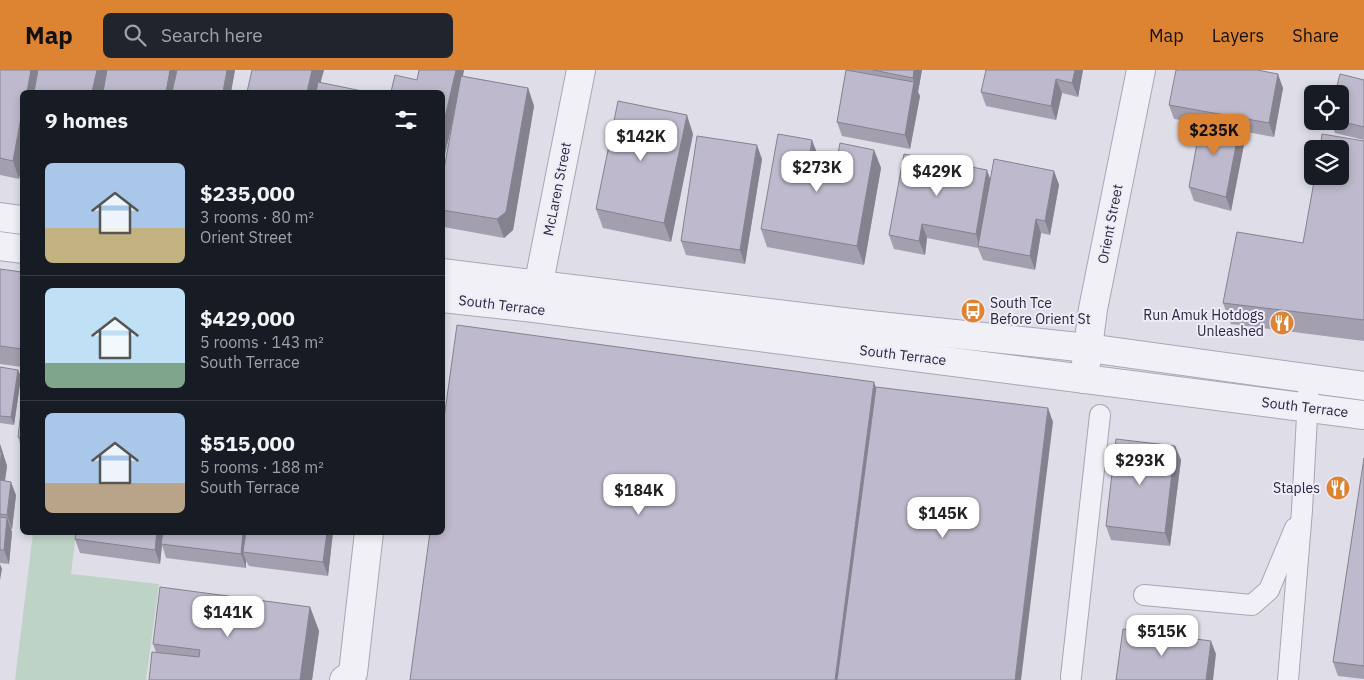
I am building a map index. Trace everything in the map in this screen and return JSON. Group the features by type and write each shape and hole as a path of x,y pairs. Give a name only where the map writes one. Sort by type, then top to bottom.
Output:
{"street":[{"name":"McLaren Street","path":"536,297 581,70"},
{"name":"Orient Street","path":"1084,379 1093,309 1140,70"},
{"path":"0,217 20,220"},
{"path":"0,246 20,249"},
{"name":"South Terrace","path":"445,274 536,297 1084,379 1364,414"},
{"name":"South Terrace","path":"445,298 536,297 860,324 1088,348 1364,386"},
{"path":"344,680 353,673 369,535"}],"lane":[{"path":"1288,680 1302,510 1309,379"},
{"path":"1071,677 1100,415"},
{"path":"1144,595 1252,605 1270,590 1302,510"}],"green space":[{"path":"33,535 76,535 71,574 159,584 146,680 15,680"}],"building":[{"path":"0,70 31,70 27,90 20,90 20,123 13,161 0,158"},
{"path":"38,70 97,70 92,90 34,90"},
{"path":"107,70 170,70 166,90 103,90"},
{"path":"177,70 227,70 223,90 172,90"},
{"path":"252,70 312,70 307,90 247,90"},
{"path":"419,70 456,70 445,117 445,90 391,90 395,75 417,80"},
{"path":"846,70 914,82 905,135 837,122"},
{"path":"873,70 914,70 913,78"},
{"path":"986,70 1075,70 1072,83 1056,79 1051,106 981,92"},
{"path":"1176,70 1257,70 1278,74 1269,123 1169,105"},
{"path":"1340,74 1364,80 1364,127 1349,123 1349,85 1337,85"},
{"path":"461,76 528,88 506,212 497,219 445,210 445,164"},
{"path":"318,82 357,90 316,90"},
{"path":"618,101 687,115 664,223 596,209"},
{"path":"1202,116 1240,125 1226,197 1189,187"},
{"path":"778,134 812,140 808,164 835,169 840,143 874,150 857,246 761,229"},
{"path":"1322,134 1364,141 1364,320 1223,303 1237,232 1303,243 1313,185 1349,185 1349,140 1321,140"},
{"path":"697,136 757,145 740,250 681,241"},
{"path":"904,154 987,170 976,234 922,224 919,241 889,235"},
{"path":"994,159 1054,171 1045,221 1036,219 1030,256 978,246"},
{"path":"0,269 20,272 20,349 0,346"},
{"path":"457,325 874,382 835,680 410,680 430,535 445,535 445,411"},
{"path":"0,367 18,370 11,417 0,416"},
{"path":"876,387 1048,408 1015,680 837,680"},
{"path":"20,420 20,438 18,437"},
{"path":"1116,439 1175,446 1165,533 1106,526"},
{"path":"1364,458 1364,666 1333,662"},
{"path":"0,480 11,482 7,515 0,514"},
{"path":"0,517 7,518 4,550 0,550"},
{"path":"76,535 157,535 155,550 75,539"},
{"path":"162,535 243,535 241,554 161,544"},
{"path":"246,535 327,535 323,562 243,552"},
{"path":"160,587 310,607 300,680 149,680 152,652 199,657 200,650 153,644"},
{"path":"1123,629 1211,641 1206,680 1116,680"}],"place":[{"name":"South Tce Before Orient St","path":"973,311"},
{"name":"Run Amuk Hotdogs Unleashed","path":"1282,323"},
{"name":"Staples","path":"1338,488"}]}
